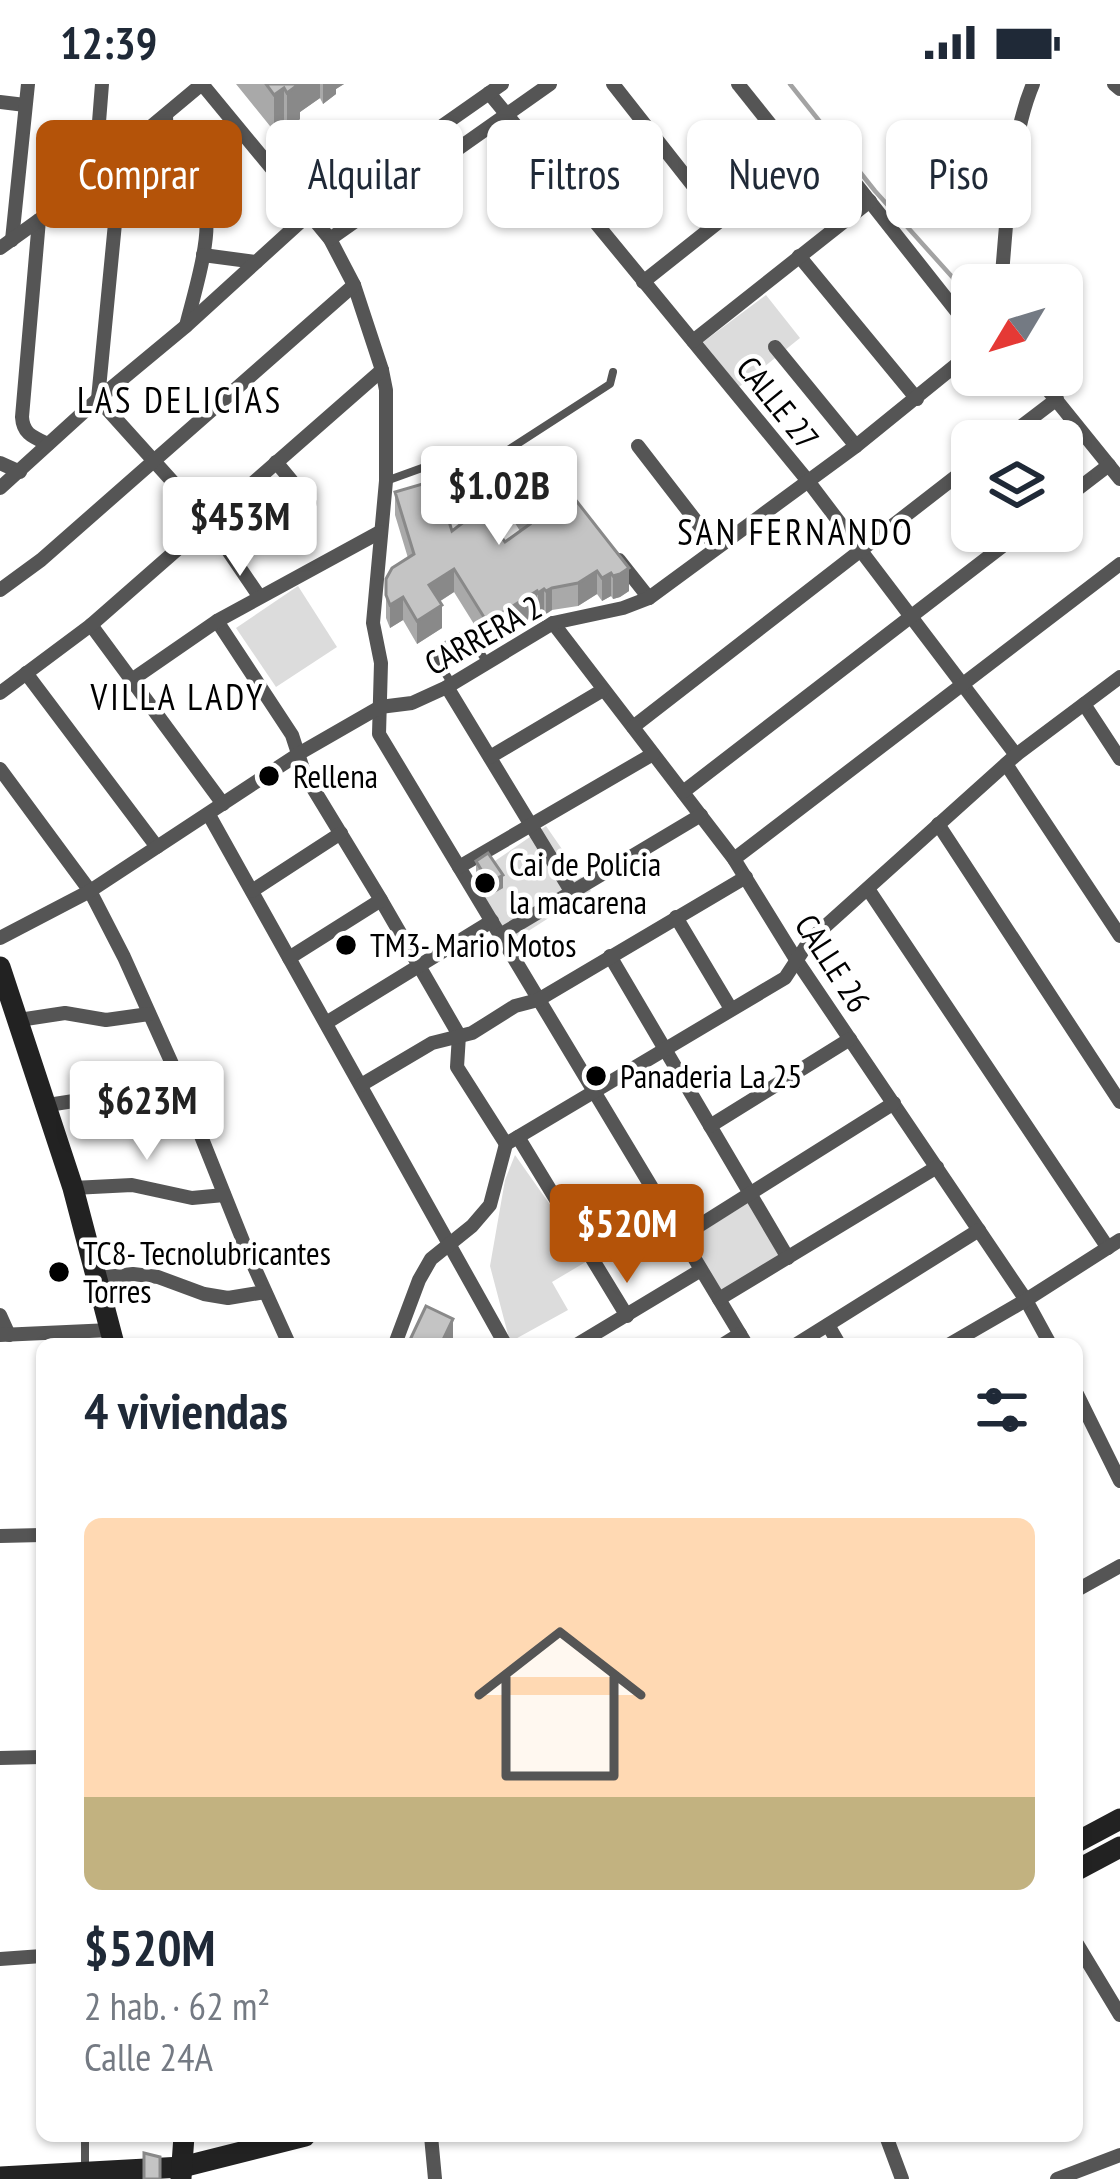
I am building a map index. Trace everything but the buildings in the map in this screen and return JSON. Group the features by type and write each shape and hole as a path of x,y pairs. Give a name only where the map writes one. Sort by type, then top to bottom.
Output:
{"street":[{"path":"6,244 28,84"},
{"path":"99,120 102,84"},
{"path":"161,120 202,84 266,162"},
{"path":"330,239 550,84"},
{"path":"613,84 687,178"},
{"path":"738,84 767,120"},
{"path":"1003,264 1012,176 1033,84"},
{"path":"450,120 496,88"},
{"name":"CALLE 27","path":"496,88 507,115 808,482 963,683 1120,936"},
{"path":"0,102 26,104"},
{"path":"166,116 169,156 176,172 201,200 207,217 186,326"},
{"path":"862,191 951,304"},
{"path":"693,341 870,201"},
{"path":"6,244 36,222"},
{"path":"38,228 22,427 48,444"},
{"path":"115,228 98,399 208,521 260,596"},
{"path":"0,488 294,228"},
{"path":"321,228 354,285 386,390 386,481 373,623 381,663 379,734 742,1338"},
{"path":"643,282 710,228"},
{"path":"202,255 256,262"},
{"path":"799,256 917,399"},
{"path":"0,590 354,285"},
{"name":"CALLE 27","path":"775,346 856,446"},
{"path":"0,693 91,625 382,370"},
{"name":"CARRERA 2","path":"0,938 90,891 300,753 380,707 412,703 553,623 650,598 951,370"},
{"path":"1054,396 1120,479"},
{"path":"1030,420 1057,399"},
{"path":"638,446 716,547"},
{"path":"276,462 310,503"},
{"path":"0,463 20,472"},
{"path":"1083,485 1109,465"},
{"path":"633,727 951,480"},
{"path":"133,679 217,620 380,532"},
{"path":"609,547 650,598"},
{"path":"683,792 995,552"},
{"path":"734,859 1120,563"},
{"path":"217,620 292,736 305,775 459,1036 457,1067 512,1141 627,1316"},
{"name":"CALLE 26","path":"553,623 734,859 1048,1338"},
{"path":"91,625 223,804"},
{"path":"26,673 158,847"},
{"path":"396,1338 431,1259 490,1205 512,1141 785,978 810,940 938,824 1011,759 1120,677"},
{"path":"449,685 571,891"},
{"path":"490,758 603,690"},
{"path":"1084,704 1120,759"},
{"path":"459,867 653,754"},
{"path":"0,770 90,891 149,1014 287,1338"},
{"path":"208,815 502,1338"},
{"path":"326,1024 420,966 571,891 701,815"},
{"path":"938,824 1120,1102"},
{"path":"252,891 341,833"},
{"path":"361,1085 432,1043 472,1033 515,1006 538,1000 746,877"},
{"path":"868,889 1114,1244 960,1338"},
{"path":"289,958 381,900"},
{"path":"676,916 730,1009"},
{"path":"610,956 788,1258"},
{"path":"0,967 74,1188 112,1337 4,1335 0,1315"},
{"path":"19,1020 65,1013 106,1020 149,1014"},
{"path":"710,1126 850,1039"},
{"path":"48,1105 93,1098 185,1098"},
{"path":"681,1237 894,1103"},
{"path":"719,1299 937,1167"},
{"path":"74,1188 132,1185 192,1198 224,1195"},
{"path":"806,1338 979,1230"},
{"path":"593,1338 701,1270"},
{"path":"98,1278 158,1277 228,1298 265,1292"},
{"path":"828,1325 836,1338"},
{"path":"1083,1406 1120,1481"},
{"path":"0,1536 36,1535"},
{"path":"1083,1587 1120,1566"},
{"path":"0,1757 36,1757"},
{"path":"1083,1839 1120,1820"},
{"path":"1083,1867 1120,1847"},
{"path":"1083,1954 1120,2015"},
{"path":"0,1959 36,1956"},
{"path":"182,2173 184,2142"},
{"path":"0,2177 182,2173 284,2142"},
{"path":"432,2142 435,2179"},
{"path":"888,2142 902,2179"},
{"path":"1057,2179 1120,2156"}],"lane":[{"path":"386,481 469,451 508,450 610,384 613,372"},
{"path":"449,685 435,653 464,633 487,662"},
{"path":"85,2142 85,2173"}],"shaded area":[{"path":"766,295 800,338 739,387 703,342"},
{"path":"298,586 337,647 276,687 236,628"},
{"path":"546,826 591,891 508,944 481,900 502,888 489,865"},
{"path":"515,1155 589,1260 552,1282 568,1310 517,1338 509,1338 490,1266 505,1180"},
{"path":"750,1202 784,1258 719,1297 686,1241"}],"waterway":[{"path":"790,84 875,191 951,276"}],"place":[{"name":"Rellena","path":"269,776"},
{"name":"Cai de Policia la macarena","path":"485,883"},
{"name":"TM3- Mario Motos","path":"346,945"},
{"name":"Panaderia La 25","path":"596,1076"},
{"name":"TC8- Tecnolubricantes Torres","path":"59,1272"}],"district":[{"name":"LAS DELICIAS","path":"180,400"},
{"name":"SAN FERNANDO","path":"796,532"},
{"name":"VILLA LADY","path":"178,697"}]}
